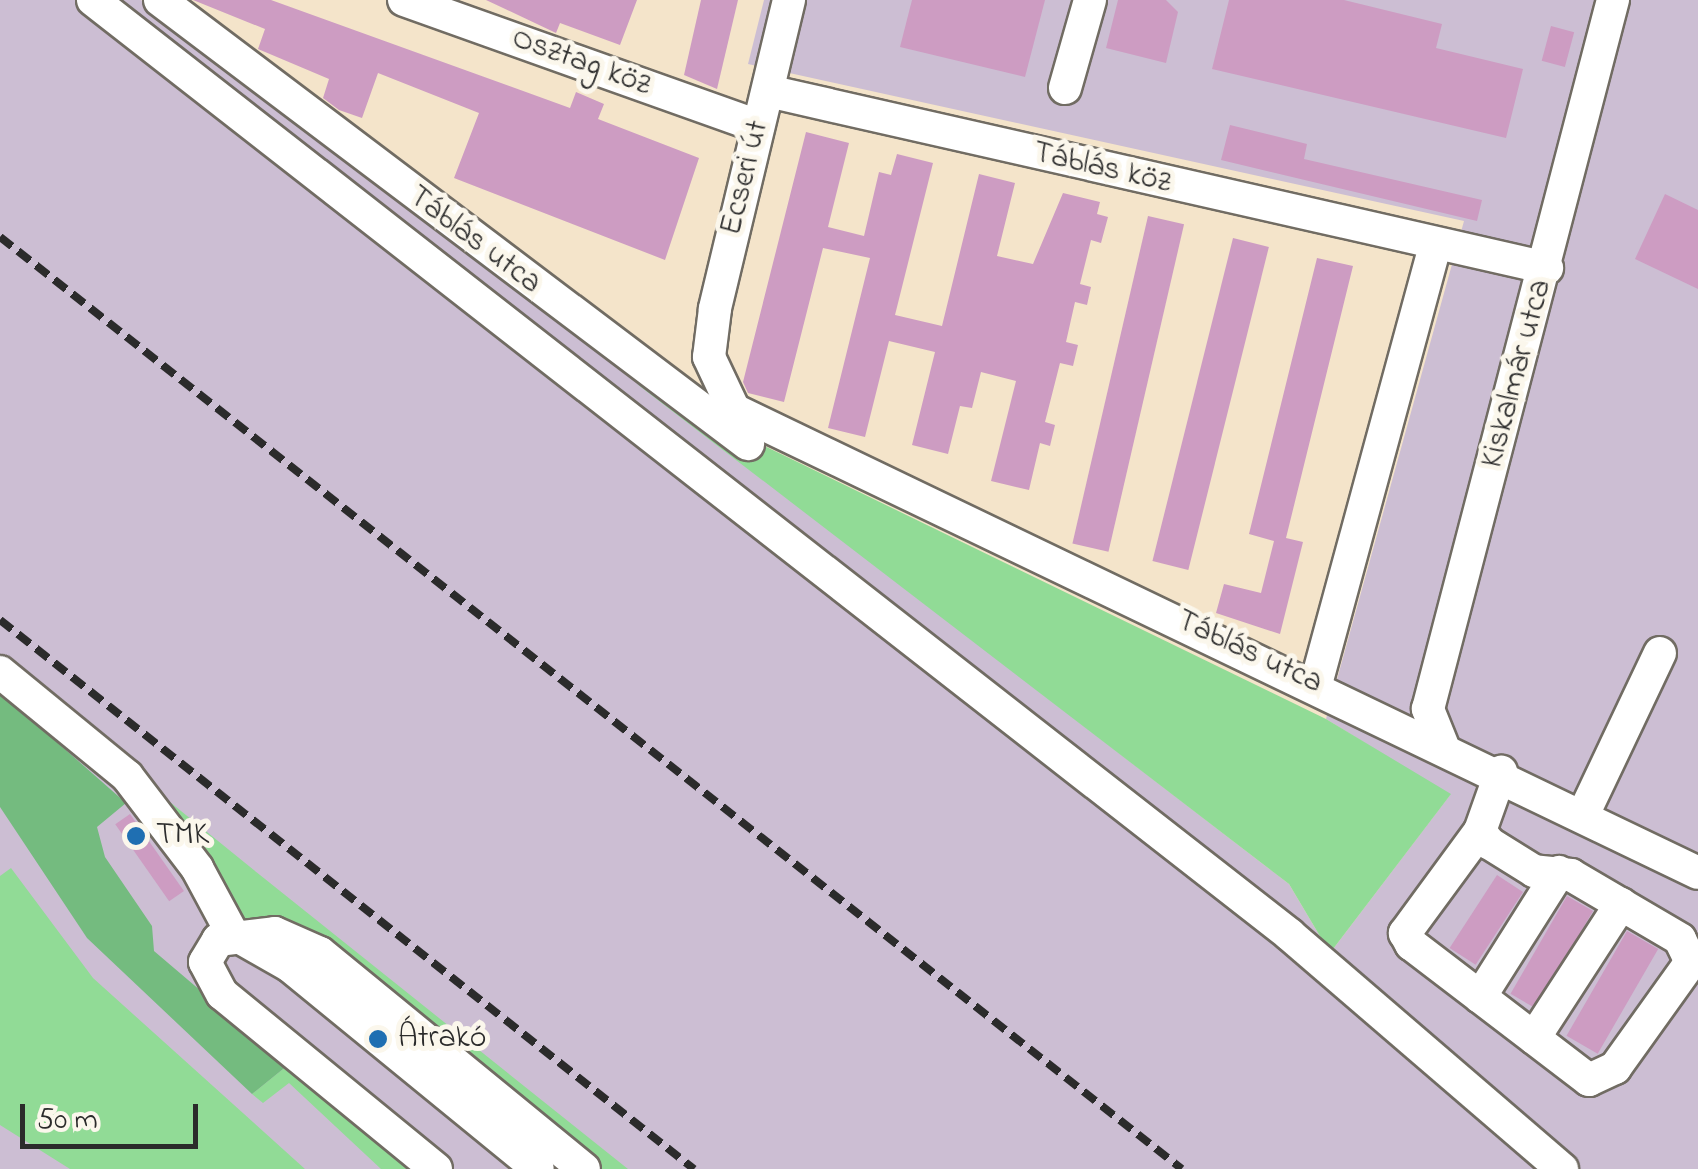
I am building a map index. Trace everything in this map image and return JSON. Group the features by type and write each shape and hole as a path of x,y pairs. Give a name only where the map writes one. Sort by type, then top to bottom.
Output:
{"street":[{"path":"93,0 1290,935 1562,1169"},
{"name":"Táblás utca","path":"160,0 766,458 793,445"},
{"name":"Osztag köz","path":"404,0 758,126"},
{"name":"Ecseri út","path":"710,357 758,126 789,0"},
{"path":"1065,88 1090,0"},
{"name":"Kiskalmár utca","path":"1442,744 1428,710 1547,268 1613,0"},
{"name":"Táblás köz","path":"768,91 1436,246 1547,268"},
{"path":"1316,684 1436,246"},
{"name":"Táblás utca","path":"710,357 734,410 793,445 1316,684 1584,812 1698,873"},
{"path":"1584,812 1660,653"},
{"path":"0,672 128,776 197,868 232,934 290,966 538,1169"},
{"path":"1480,831 1534,872 1559,872 1680,939 1692,962 1614,1068 1589,1080 1480,998 1405,933 1480,831 1501,772"},
{"path":"1480,998 1559,872"},
{"path":"1534,1038 1621,904"},
{"path":"436,1169 222,994 204,962 232,934 275,933 320,953 584,1169"}],"shaded area":[{"path":"0,0 141,0 1289,884 1330,953 1450,795 1326,719 1464,221 748,64 764,0 1698,0 1698,1169 0,1169"}],"green space":[{"path":"637,384 1326,719 1451,794 1330,953 1289,884"},
{"path":"0,692 126,803 97,827 105,857 152,926 154,951 288,1065 252,1094 87,938 0,807"},
{"path":"160,794 628,1169 593,1169 238,914"},
{"path":"11,868 93,978 305,1169 70,1169 0,1125 0,876"},
{"path":"288,1065 415,1169 381,1169 289,1083 263,1103 252,1094"}],"building":[{"path":"193,0 271,0 570,108 576,92 604,104 598,119 699,158 665,260 454,178 479,113 378,73 362,118 339,110 323,98 329,79 258,49 265,29"},
{"path":"486,0 637,0 620,45 560,23 556,33"},
{"path":"701,0 738,0 717,89 684,75"},
{"path":"912,0 1045,0 1025,77 900,47"},
{"path":"1118,0 1166,0 1178,12 1166,63 1106,48"},
{"path":"1229,0 1344,0 1442,24 1436,48 1523,69 1506,138 1212,69"},
{"path":"1551,26 1574,32 1565,67 1542,61"},
{"path":"1230,125 1307,144 1304,159 1482,200 1477,221 1221,160"},
{"path":"806,132 849,143 828,227 864,236 879,172 891,175 897,154 933,163 895,315 942,326 979,174 1015,183 997,256 1033,264 1063,193 1100,202 1097,214 1108,217 1101,243 1091,240 1080,284 1091,287 1087,305 1075,302 1066,342 1078,345 1073,366 1060,363 1045,422 1055,425 1050,446 1040,443 1029,490 991,481 1016,381 981,372 972,408 960,406 948,454 912,445 935,352 889,341 865,437 828,428 870,258 823,248 784,402 748,393 743,382"},
{"path":"1665,194 1698,210 1698,289 1635,259"},
{"path":"1148,216 1184,224 1108,552 1072,543"},
{"path":"1233,238 1269,247 1188,570 1152,561"},
{"path":"1317,258 1353,266 1286,538 1303,542 1280,634 1216,613 1224,584 1261,593 1274,541 1249,534"},
{"path":"130,814 184,891 169,901 115,824"},
{"path":"1497,875 1523,892 1476,965 1450,948"},
{"path":"1567,896 1593,911 1536,1009 1510,994"},
{"path":"1627,931 1658,949 1598,1054 1566,1036"}],"railway":[{"path":"0,237 1182,1169"},
{"path":"0,620 694,1169"}],"place":[{"name":"TMK","path":"136,836"},
{"name":"Átrakó","path":"378,1039"}]}
